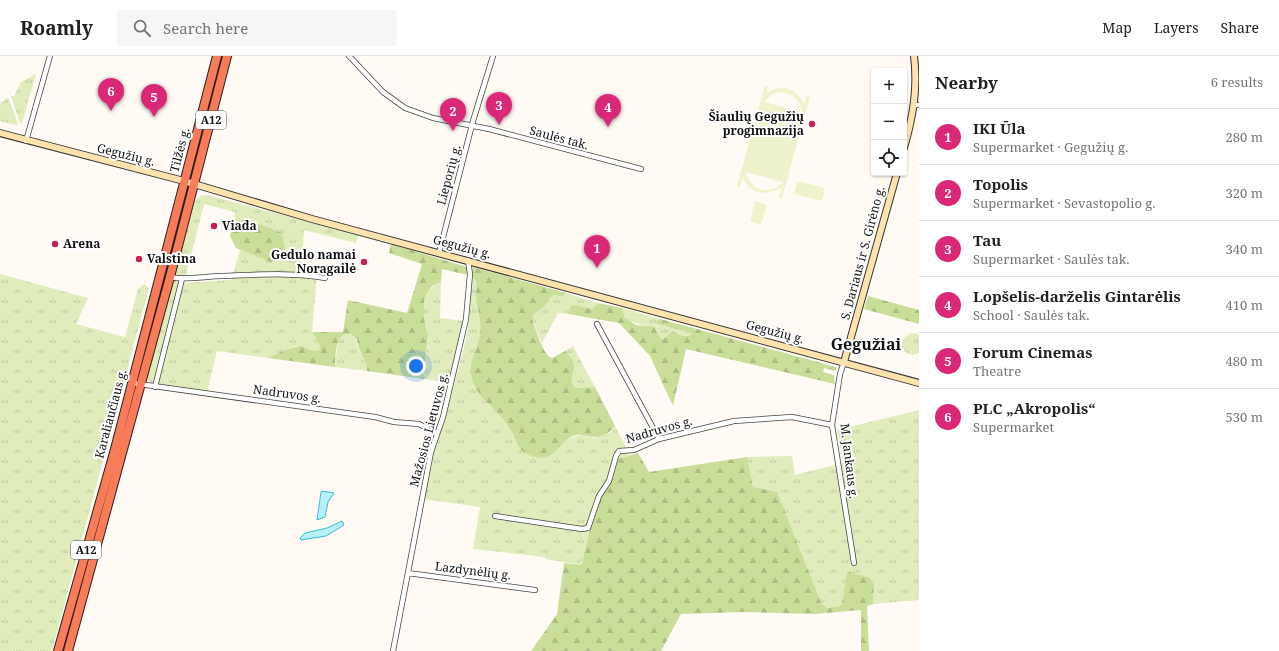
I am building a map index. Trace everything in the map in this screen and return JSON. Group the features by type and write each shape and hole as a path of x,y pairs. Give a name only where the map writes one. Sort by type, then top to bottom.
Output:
{"highway":[{"name":"Tilžės g.","path":"184,181 218,56"},
{"name":"Tilžės g.","path":"194,184 227,56"},
{"name":"Karaliaučiaus g.","path":"58,651 132,383 184,181"},
{"name":"Karaliaučiaus g.","path":"68,651 194,184"}],"main road":[{"path":"906,140 917,105 914,56"},
{"name":"Gegužių g.","path":"0,133 184,181 312,219 439,252 919,383"},
{"name":"S. Dariaus ir S. Girėno g.","path":"844,362 896,176"}],"street":[{"path":"26,141 50,56"},
{"name":"Saulės tak.","path":"349,56 383,92 405,108 433,118 472,126 641,169"},
{"name":"Lieporių g.","path":"439,252 472,126 493,56"},
{"name":"Mažosios Lietuvos g.","path":"393,651 430,452 443,417 466,319 470,274 468,260"},
{"path":"170,277 182,279 221,276 300,275 325,278"},
{"path":"155,387 182,279"},
{"path":"597,324 659,439"},
{"name":"M. Jankaus g.","path":"844,362 840,374 832,425 854,563"},
{"name":"Nadruvos g.","path":"132,383 375,417 394,422 419,424 436,433"},
{"name":"Nadruvos g.","path":"495,516 582,529 588,528 599,496 609,481 616,456 619,451 634,450 659,439 734,421 792,417 832,425"},
{"name":"Lazdynėlių g.","path":"408,573 535,590"}],"green space":[{"path":"36,74 22,123 20,123 11,96 14,96 21,82"},
{"path":"765,85 768,86 766,94 777,88 788,89 798,94 804,104 807,96 810,97 782,198 779,198 781,188 764,193 759,192 750,187 743,177 740,187 737,186","holes":["777,92 787,93 794,97 799,103 802,112 764,102 771,95","745,172 783,182 772,189 761,189 751,183"]},
{"path":"7,98 9,99 18,124 17,125 0,121 0,104"},
{"path":"797,181 825,188 822,201 794,194"},
{"path":"207,195 358,235 356,243 304,230 301,275 317,276 312,332 320,346 319,350 310,351 301,346 295,346 268,358 217,351 207,392 152,384 146,377 195,202 200,196","holes":["204,204 235,212 234,219 262,225 270,262 240,250 231,280 184,283"]},
{"path":"185,199 186,200 122,440 120,440"},
{"path":"755,201 767,205 761,225 750,221"},
{"path":"234,219 262,225 282,233 286,254 282,260 270,262 236,248 230,236"},
{"path":"391,244 467,267 468,275 442,269 441,282 432,286 427,293 424,301 424,319 428,334 424,379 367,371 357,339 351,334 341,337 337,345 335,367 268,358 284,350 299,346 316,351 319,350 320,346 312,332 343,332 348,300 407,313 422,264 389,253"},
{"path":"473,267 566,293 563,297 555,295 550,298 532,319 543,347 549,356 552,358 565,351 573,360 573,386 576,388 595,387 615,426 608,433 596,437 574,435 553,453 542,458 534,457 522,450 504,420 481,396 473,382 471,364 479,337 480,319 476,297 476,281 472,276"},
{"path":"0,274 88,298 76,324 125,337 138,289 144,284 149,288 52,651 0,651"},
{"path":"472,276 476,281 476,296 481,321 480,335 473,357 484,400 510,427 524,452 536,458 560,447 569,438 582,435 594,438 609,433 615,426 630,455 618,459 613,478 600,499 592,521 583,559 579,565 546,559 545,557 473,549 480,507 424,499 431,458 445,419 465,343 469,323"},
{"path":"441,282 440,318 463,321 448,382 424,379 428,335 424,320 423,308 425,297 428,292 431,288"},
{"path":"566,293 598,303 592,309 574,305 570,307 568,314 558,313 542,343 532,319 550,298 555,295 563,297"},
{"path":"868,296 919,310 919,324 864,309"},
{"path":"598,303 622,308 624,317 636,325 654,327 661,339 665,338 672,331 682,336 689,336 691,333 655,323 660,319 836,367 836,371 824,368 823,372 834,375 835,384 686,349 673,406 650,356 619,323 568,314 571,306 574,305 592,309"},
{"path":"622,308 660,319 658,320 691,332 689,336 682,336 672,331 665,338 661,339 658,337 657,331 623,317"},
{"path":"911,333 919,334 919,353 913,355 906,353 902,347 903,339"},
{"path":"346,334 355,335 358,349 366,364 367,371 335,367 338,341"},
{"path":"573,346 595,387 576,388 572,383 573,363 565,351"},
{"path":"919,410 919,600 873,604 874,584 847,571 842,604 840,606 827,608 821,603 753,488 747,457 792,456 795,475 843,463 837,430"},
{"path":"638,453 649,472 747,457 753,487 777,492 821,603 827,608 840,606 842,604 847,571 870,578 874,584 873,604 867,606 869,651 861,651 861,610 814,614 743,612 681,614 661,651 531,651 557,614 564,563 579,565 582,563 592,521 600,499 613,478 618,459"}],"water":[{"path":"321,492 334,493 328,502 325,517 317,520"},
{"path":"342,521 344,525 326,536 301,540 300,538 305,533 327,528"}],"place":[{"name":"PLC „Akropolis“","path":"111,111"},
{"name":"Forum Cinemas","path":"154,117"},
{"name":"Šiaulių Gegužių progimnazija","path":"812,124"},
{"name":"Tau","path":"499,125"},
{"name":"Lopšelis-darželis Gintarėlis","path":"608,127"},
{"name":"Topolis","path":"453,131"},
{"name":"Viada","path":"214,226"},
{"name":"Arena","path":"55,244"},
{"name":"Valstina","path":"139,259"},
{"name":"Gedulo namai Noragailė","path":"364,262"},
{"name":"IKI Ūla","path":"597,268"}],"district":[{"name":"Gegužiai","path":"866,344"}]}
